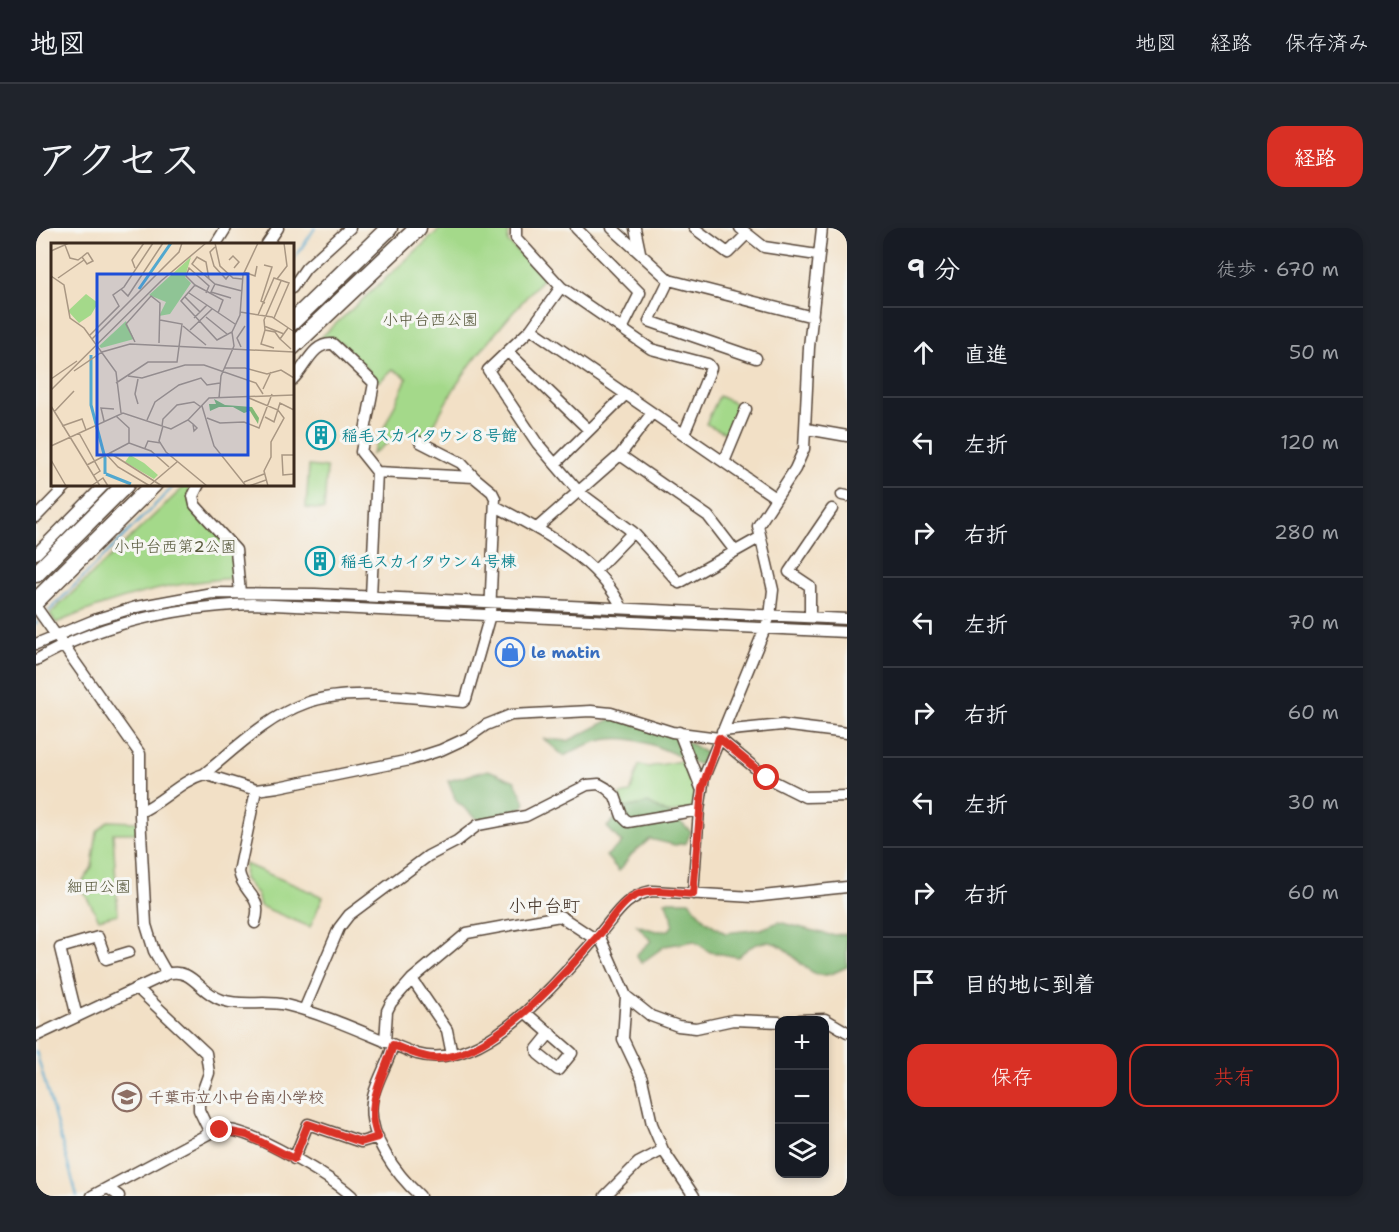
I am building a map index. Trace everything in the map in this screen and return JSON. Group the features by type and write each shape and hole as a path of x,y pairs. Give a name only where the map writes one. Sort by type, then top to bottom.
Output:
{"highway":[{"path":"294,320 389,228"},
{"path":"294,344 418,228"},
{"path":"36,574 124,486"},
{"path":"36,601 152,486"}],"street":[{"path":"217,243 226,228"},
{"path":"268,243 278,228"},
{"path":"294,285 306,268 350,228"},
{"path":"516,228 516,238 561,287 651,349 708,364 711,368 684,434"},
{"path":"576,228 640,293 622,329"},
{"path":"612,228 669,280 813,317"},
{"path":"635,228 640,252"},
{"path":"694,228 728,253 743,231 764,247 817,255"},
{"path":"693,894 702,789 720,734 770,615 773,590 759,538 761,519 804,449 817,255 822,228"},
{"path":"669,280 650,321 756,358"},
{"path":"561,287 531,329 488,370 537,443 579,492 633,532 679,583 759,538"},
{"path":"531,329 776,498"},
{"path":"294,377 312,353 328,344 333,344 374,383 361,452 377,472 371,596"},
{"path":"508,352 589,430"},
{"path":"555,464 626,394"},
{"path":"724,462 746,409"},
{"path":"537,528 620,455 652,412"},
{"path":"807,429 847,436"},
{"path":"140,812 154,806 192,777 204,774 274,718 309,702 365,694 463,702 490,615 497,507 492,492 461,463 420,442"},
{"path":"620,455 708,516 735,551"},
{"path":"377,472 474,477"},
{"path":"36,517 66,486"},
{"path":"36,554 103,486"},
{"path":"198,486 193,496 195,505 236,550 240,593"},
{"path":"497,507 537,528 595,570 613,590 622,608"},
{"path":"810,617 810,586 789,572 832,509"},
{"path":"595,570 633,532"},
{"path":"36,644 97,619 145,605 212,593 371,596 847,619"},
{"path":"36,660 64,645 139,619 212,605 315,605 847,632"},
{"path":"36,607 140,754 140,812 146,925 154,951 167,974"},
{"path":"204,774 256,790 410,760 469,738 499,719 523,713 591,711 611,713 679,732 720,734 782,725 847,733"},
{"path":"679,732 702,789"},
{"path":"720,734 767,778 805,797 847,796"},
{"path":"304,1010 339,928 349,915 428,856 457,841 478,825 526,816 566,794 592,784 606,788 615,796 622,816 628,822 699,810"},
{"path":"255,923 258,908 255,898 240,882 239,872 256,790"},
{"path":"36,1036 167,974 179,971 186,973 212,996 224,1000 284,1004 432,1058 452,1055 481,1043 526,1013 597,937 625,902 638,894 652,891 753,897 847,887"},
{"path":"834,888 847,892"},
{"path":"420,1196 407,1183 378,1137 372,1121 372,1102 389,1044 387,1011 412,979 467,933 480,929 533,923 560,916 597,937 626,996 651,1016 678,1026 706,1027 733,1020 775,1022"},
{"path":"76,1017 60,948 98,937 106,959 129,952"},
{"path":"412,979 447,1030 452,1055"},
{"path":"138,988 206,1053 209,1073 199,1101 199,1110 210,1133"},
{"path":"626,996 623,1040 642,1079 652,1124 663,1150 694,1196"},
{"path":"526,1013 549,1033"},
{"path":"829,1021 847,1032"},
{"path":"294,1159 308,1124 361,1142 378,1137"},
{"path":"92,1196 210,1133 220,1130 236,1131 294,1159 352,1196"},
{"path":"605,1196 638,1163 663,1150"},
{"path":"108,1188 119,1196"}],"green space":[{"name":"小中台西公園","path":"441,228 509,228 508,242 544,277 478,354 450,395 427,441 405,431 372,454 407,378 393,369 379,382 341,342 318,340"},
{"path":"719,396 745,408 732,436 706,424"},
{"path":"309,466 327,468 324,510 306,508"},
{"name":"小中台西第2公園","path":"185,486 190,486 189,497 233,554 234,578 166,587 121,599 56,623 50,614"},
{"path":"613,718 678,736 706,753 700,765 649,744 618,738 584,746 564,756 544,739 568,741"},
{"path":"686,760 696,782 694,809 628,820 619,795 630,793 639,765 648,767"},
{"path":"488,770 515,781 525,802 523,807 480,821 456,801 448,781"},
{"path":"648,803 676,818 691,832 686,843 675,845 650,839 631,855 619,871 606,856 622,843 607,827 625,808"},
{"name":"細田公園","path":"108,821 137,822 137,833 113,833 118,914 99,919 80,886 92,867 97,832"},
{"path":"245,864 323,897 310,927 260,906 257,894 244,879"},
{"path":"665,901 689,901 706,921 725,933 761,929 779,922 830,935 847,934 847,967 828,975 814,973 777,944 766,942 753,946 738,957 710,952 694,941 665,946 641,963 636,955 651,941 637,925 656,931 669,930 673,925 672,916"}],"waterway":[{"path":"294,259 315,228"},
{"path":"49,611 174,486"},
{"path":"36,1051 77,1196"}],"place":[{"name":"稲毛スカイタウン８号館","path":"321,435"},
{"name":"稲毛スカイタウン４号棟","path":"320,561"},
{"name":"le matin","path":"510,652"},
{"name":"千葉市立小中台南小学校","path":"127,1097"}],"district":[{"name":"小中台町","path":"544,906"}],"route":[{"path":"220,1130 236,1131 247,1135 294,1159 308,1124 361,1142 378,1137 372,1121 372,1102 393,1045 432,1058 452,1055 481,1043 526,1013 599,935 625,902 638,894 652,891 693,894 699,810 704,777 719,738 767,778"}]}
